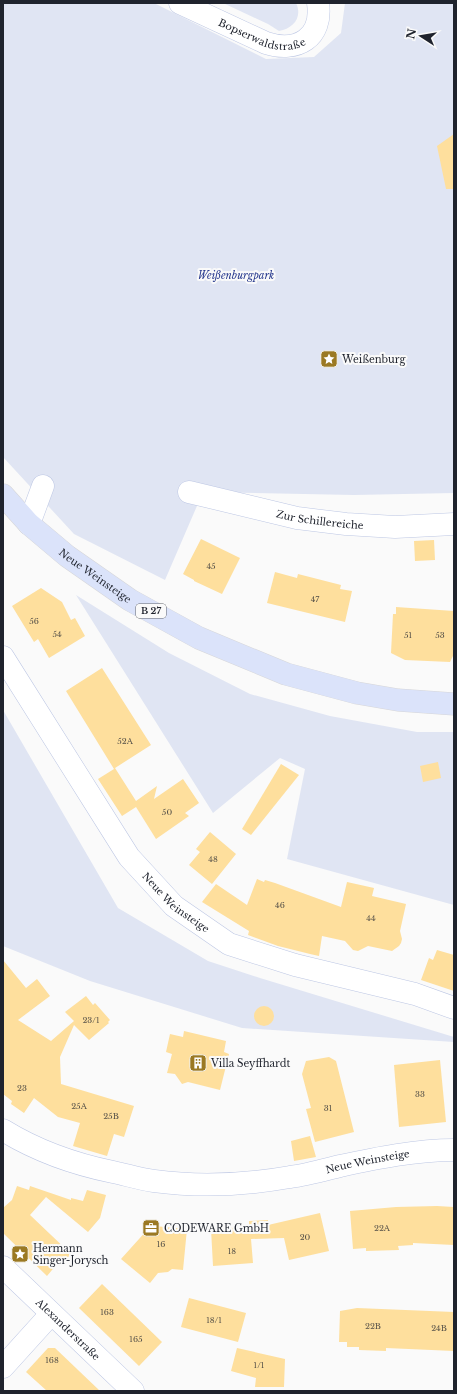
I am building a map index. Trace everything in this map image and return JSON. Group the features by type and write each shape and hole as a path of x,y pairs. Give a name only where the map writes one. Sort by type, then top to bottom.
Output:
{"main road":[{"name":"Neue Weinsteige","path":"3,495 29,524 67,556 130,600 199,638 286,674 357,693 398,700 454,704"}],"street":[{"name":"Bopserwaldstraße","path":"180,3 266,43 286,47 295,45 305,40 311,34 316,26 319,16 318,3"},
{"path":"29,524 43,486"},
{"name":"Zur Schillereiche","path":"189,492 297,518 346,524 395,527 454,524"},
{"name":"Neue Weinsteige","path":"3,658 128,857 174,906 230,944 295,965 415,994 454,1008"},
{"name":"Neue Weinsteige","path":"3,1130 16,1138 54,1156 91,1167 154,1181 209,1184 251,1183 285,1178 369,1160 407,1154 454,1150"},
{"name":"Alexanderstraße","path":"3,1267 132,1391"},
{"path":"3,1367 51,1314"}],"green space":[{"name":"Weißenburgpark","path":"3,3 154,3 266,59 314,57 341,33 345,3 454,3 454,493 354,495 203,492 165,580 74,534 3,457"},
{"path":"223,3 296,3 298,13 295,22 289,28 279,31 268,24"},
{"path":"76,595 169,653 250,694 330,716 417,732 454,732 454,905 287,859 305,769 280,758 213,813"},
{"path":"3,710 118,908 208,961 454,1037 454,1042 242,1028 90,981 3,946"}],"building":[{"path":"454,134 454,189 446,189 437,146"},
{"path":"201,539 240,558 222,594 194,581 183,574"},
{"path":"434,540 435,560 415,561 414,541"},
{"path":"275,572 297,578 298,574 341,585 340,589 352,591 345,622 267,603"},
{"path":"41,588 62,602 71,620 75,618 85,636 49,658 38,639 34,642 12,606"},
{"path":"396,607 454,611 454,654 450,662 405,660 391,653 393,614 396,614"},
{"path":"102,668 151,745 115,768 136,801 157,786 154,799 183,779 199,803 185,813 189,816 156,839 136,807 122,816 98,779 114,769 66,691"},
{"path":"438,762 441,778 423,782 420,766"},
{"path":"281,764 299,775 251,835 242,829"},
{"path":"210,832 236,854 212,884 189,865 200,852 196,849"},
{"path":"257,879 264,882 265,880 275,883 341,907 347,882 374,888 372,896 406,904 400,931 402,939 401,943 392,951 368,946 358,951 353,950 345,941 322,936 319,956 278,946 248,935 249,931 202,902 216,884 247,905"},
{"path":"437,950 454,955 454,991 421,980 429,958 433,960"},
{"path":"3,960 26,988 37,979 50,996 18,1020 51,1041 74,1021 65,1012 86,996 93,1005 95,1003 110,1020 108,1022 109,1023 89,1040 74,1025 60,1057 61,1084 134,1106 124,1137 114,1134 107,1156 73,1146 80,1123 58,1117 34,1098 24,1113 11,1104 12,1101 3,1094"},
{"path":"264,1006 271,1009 274,1016 271,1023 264,1026 257,1023 254,1016 257,1009"},
{"name":"Villa Seyffhardt","path":"184,1031 226,1041 224,1052 229,1054 220,1090 188,1082 182,1084 175,1074 167,1073 172,1054 166,1052 170,1034 183,1037"},
{"path":"329,1057 336,1061 354,1132 315,1142 306,1109 311,1108 302,1074 306,1061"},
{"path":"440,1060 446,1122 399,1127 394,1065"},
{"path":"310,1136 316,1157 294,1161 291,1141"},
{"path":"17,1186 29,1190 30,1186 71,1200 71,1198 83,1201 87,1190 106,1195 100,1218 88,1232 46,1197 30,1215 71,1254 59,1266 57,1264 47,1276 3,1233 3,1208 12,1200"},
{"path":"396,1207 454,1207 454,1245 413,1243 413,1245 398,1246 399,1250 366,1251 366,1248 353,1249 350,1211"},
{"path":"320,1213 329,1251 289,1260 284,1238 251,1239 253,1263 213,1266 211,1229 249,1227 249,1221 268,1220 268,1225"},
{"path":"154,1226 187,1229 183,1270 172,1269 168,1272 158,1273 150,1283 121,1259 148,1229"},
{"path":"102,1284 162,1342 139,1366 79,1308"},
{"path":"189,1298 246,1313 238,1342 181,1327"},
{"path":"357,1308 454,1312 454,1351 386,1348 386,1351 359,1350 359,1347 347,1347 347,1342 339,1342 340,1311"},
{"path":"48,1348 55,1348 100,1391 47,1391 26,1372"},
{"path":"237,1348 285,1359 284,1387 255,1387 256,1378 231,1371"}],"place":[{"name":"Weißenburg","path":"329,359"},
{"name":"Villa Seyffhardt","path":"198,1063"},
{"name":"CODEWARE GmbH","path":"151,1228"},
{"name":"Hermann Singer-Jorysch","path":"20,1254"}]}
